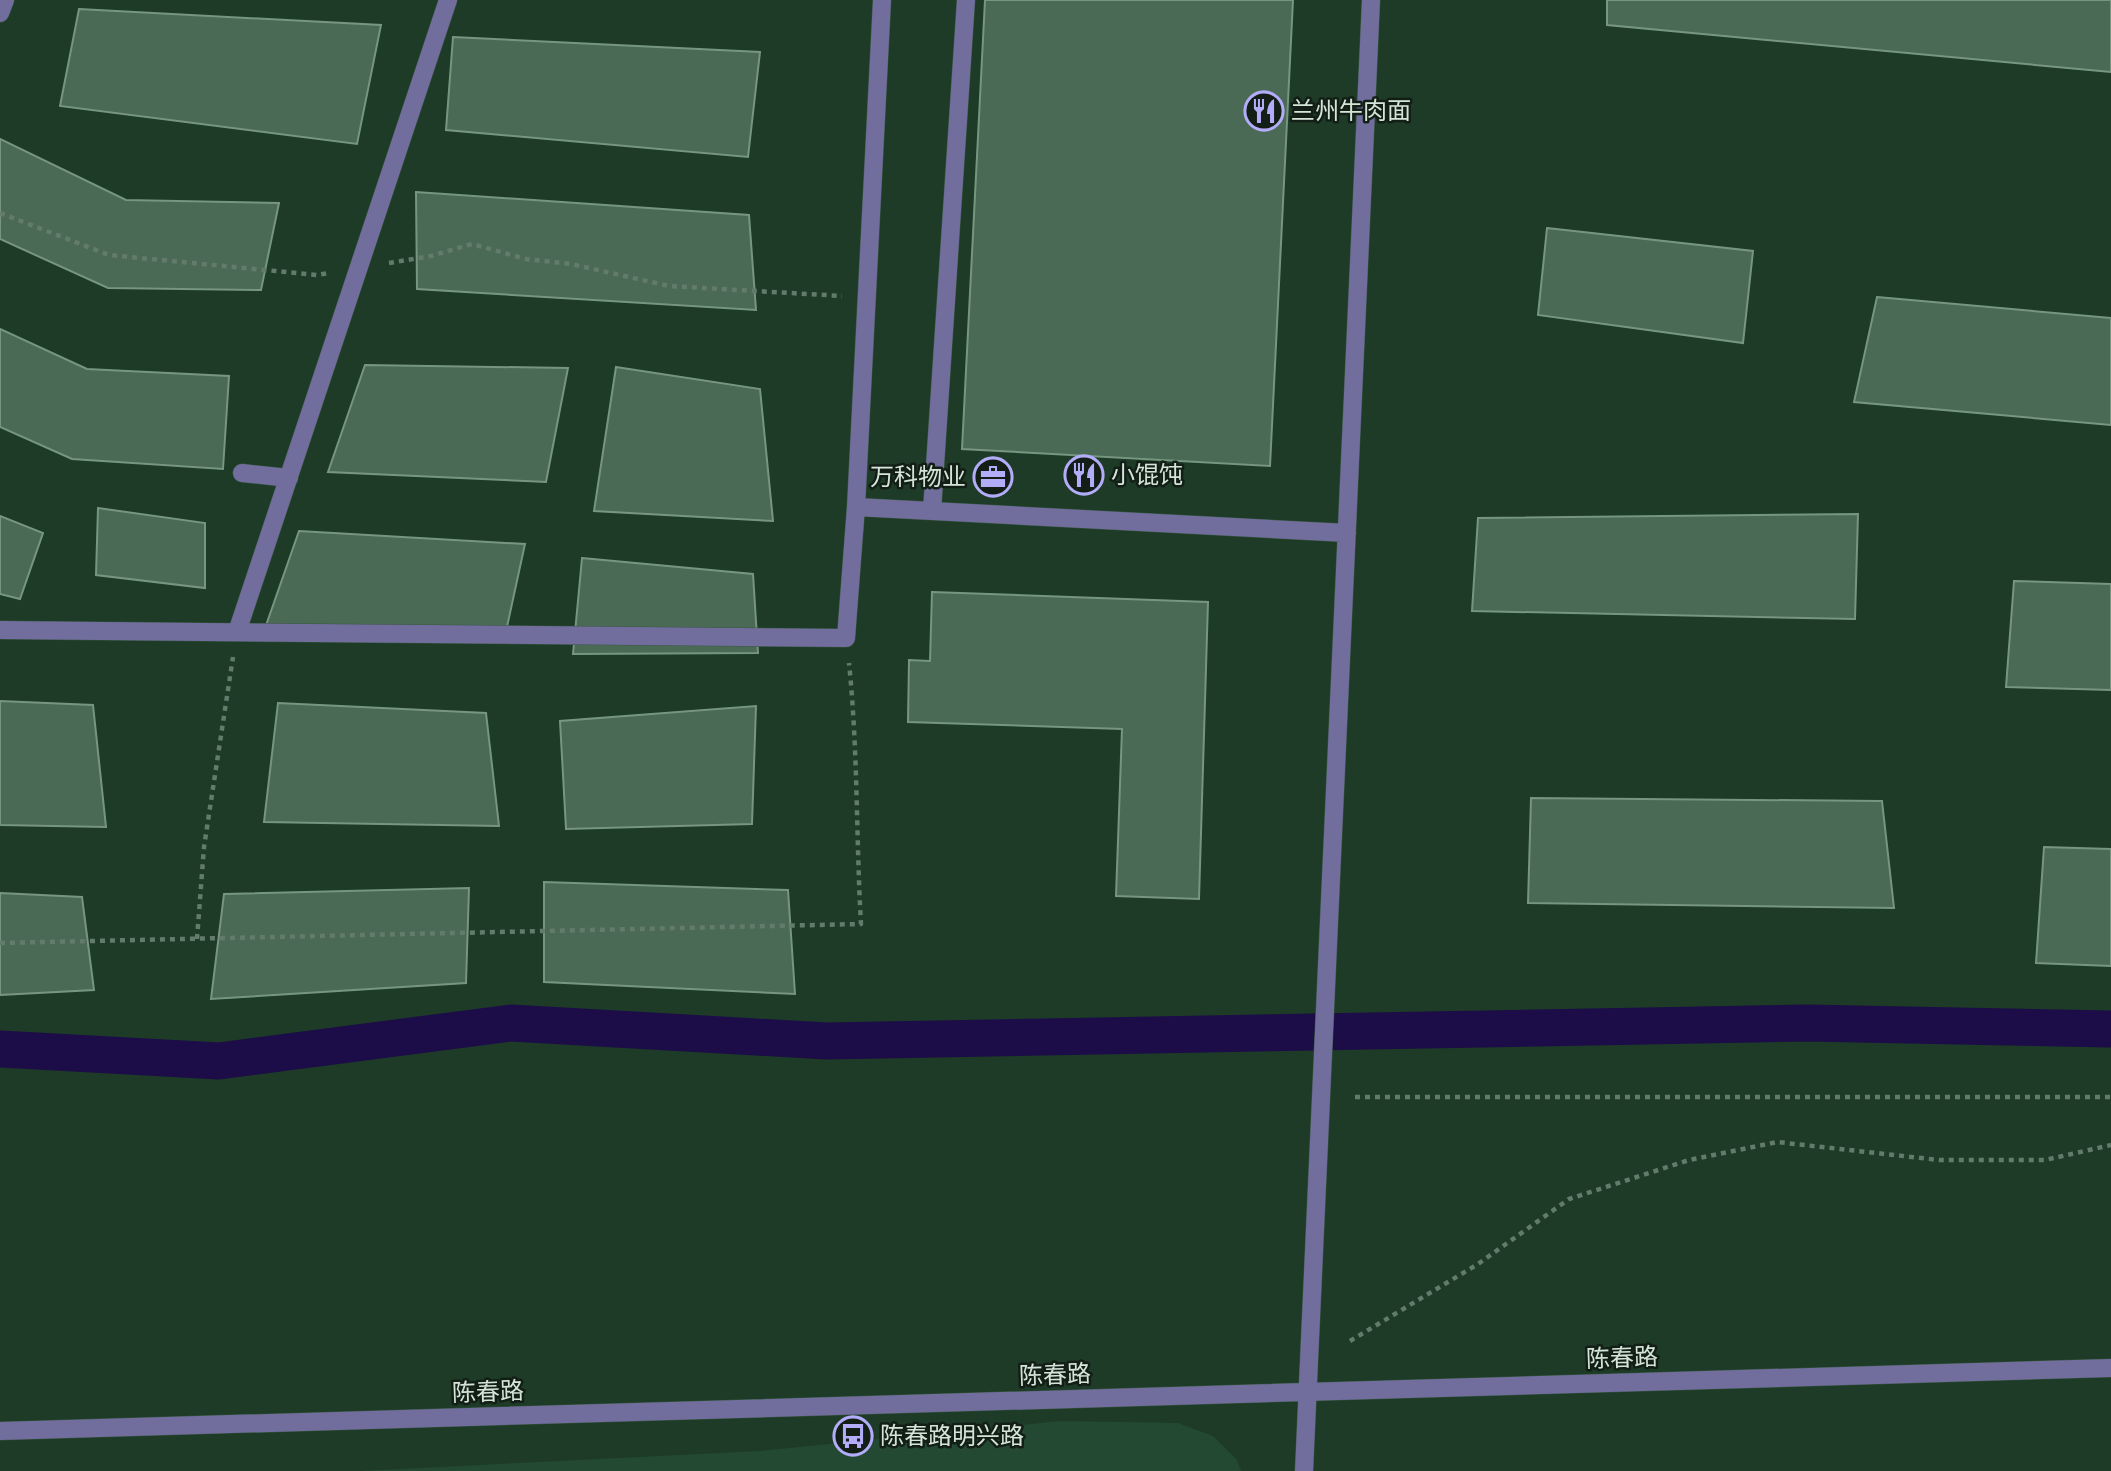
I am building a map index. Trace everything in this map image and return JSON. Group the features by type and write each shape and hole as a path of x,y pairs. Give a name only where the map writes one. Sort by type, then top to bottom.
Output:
{"street":[{"path":"0,13 5,0"},
{"path":"237,632 448,0"},
{"path":"0,630 846,638 856,507 882,0"},
{"path":"932,511 966,0"},
{"path":"1304,1471 1371,0"},
{"path":"242,473 289,478"},
{"path":"856,507 1347,533"},
{"name":"陈春路","path":"0,1431 2111,1368"}],"path":[{"path":"0,213 109,255 317,275 431,256 472,244 526,259 571,264 669,286 867,296"},
{"path":"197,939 204,847 237,632"},
{"path":"0,943 861,924 856,832 856,732 846,638"},
{"path":"1355,1097 2111,1097"},
{"path":"1350,1341 1478,1264 1569,1199 1689,1160 1777,1142 1939,1160 2045,1160 2111,1145"}],"shaded area":[{"path":"1061,1421 1178,1423 1213,1436 1237,1460 1241,1471 360,1471 760,1451"}],"building":[{"path":"985,0 1293,0 1270,466 962,449"},
{"path":"1607,0 2111,0 2111,72 1607,25"},
{"path":"79,9 381,25 357,144 60,106"},
{"path":"453,37 760,52 748,157 446,130"},
{"path":"0,139 126,200 279,203 261,290 108,288 0,239"},
{"path":"416,192 749,215 756,310 417,289"},
{"path":"1547,228 1753,251 1743,343 1538,315"},
{"path":"1877,297 2111,318 2111,425 1854,402"},
{"path":"0,329 87,369 229,376 223,469 72,459 0,427"},
{"path":"365,365 568,368 546,482 328,472"},
{"path":"616,367 760,389 773,521 594,511"},
{"path":"98,508 205,523 205,588 96,575"},
{"path":"1858,514 1855,619 1472,611 1478,518"},
{"path":"0,516 43,533 20,599 0,594"},
{"path":"299,531 525,544 505,636 263,634"},
{"path":"582,558 753,574 758,653 573,654"},
{"path":"2014,581 2111,584 2111,690 2006,687"},
{"path":"932,592 1208,602 1199,899 1116,896 1122,729 908,722 909,660 930,661"},
{"path":"0,701 93,705 106,827 0,825"},
{"path":"278,703 486,713 499,826 264,822"},
{"path":"756,706 752,824 566,829 560,721"},
{"path":"1531,798 1882,801 1894,908 1528,903"},
{"path":"2044,847 2111,849 2111,966 2036,963"},
{"path":"544,882 788,890 795,994 544,982"},
{"path":"469,888 466,983 211,999 224,894"},
{"path":"0,893 82,897 94,990 0,995"}],"waterway":[{"path":"0,1049 219,1061 511,1023 827,1041 1808,1023 2111,1029"}],"place":[{"name":"兰州牛肉面","path":"1264,111"},
{"name":"小馄饨","path":"1084,475"},
{"name":"万科物业","path":"993,477"},
{"name":"陈春路明兴路","path":"853,1436"}]}
